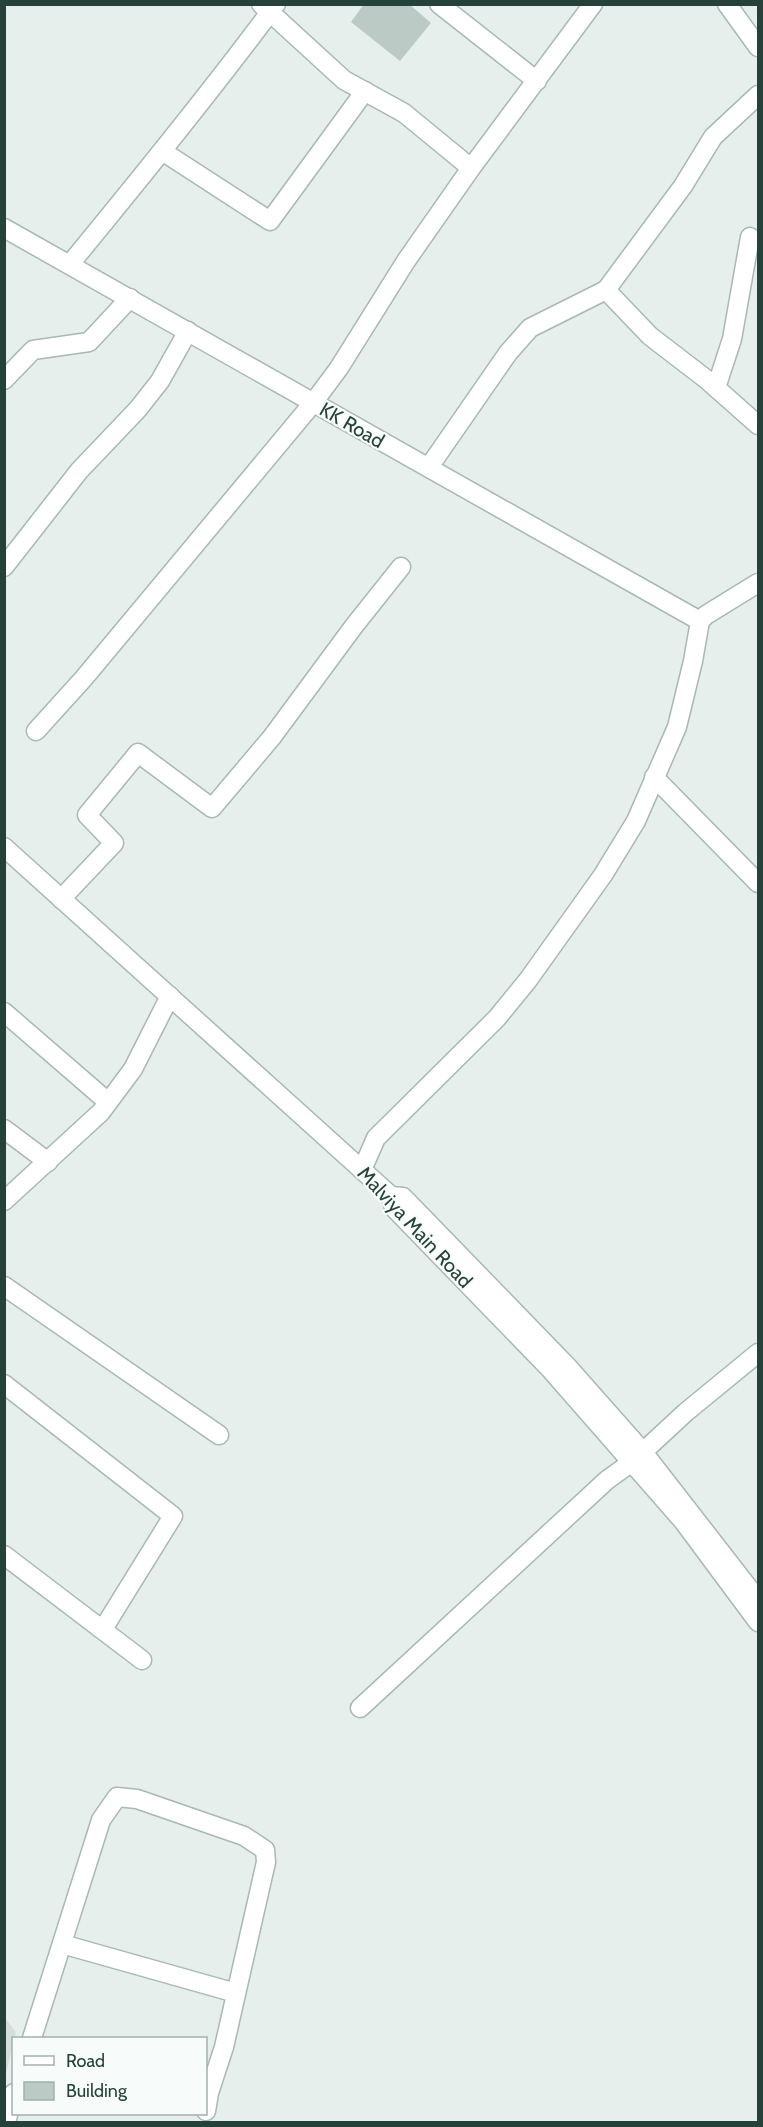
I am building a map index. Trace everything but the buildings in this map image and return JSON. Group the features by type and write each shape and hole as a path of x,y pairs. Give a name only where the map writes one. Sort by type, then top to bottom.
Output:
{"street":[{"path":"439,4 537,81"},
{"path":"36,731 84,678 313,403 339,368 406,261 471,168 593,4"},
{"path":"727,4 756,38"},
{"path":"70,264 162,152 269,7 344,80 404,113 471,168"},
{"path":"162,152 270,220 365,91"},
{"path":"429,467 501,363 530,328 606,290 683,186 713,137 759,94"},
{"name":"KK Road","path":"4,228 700,621"},
{"path":"716,388 732,339 750,237"},
{"path":"606,290 650,336 759,425"},
{"path":"4,380 33,350 89,342 130,298"},
{"path":"4,567 79,471 138,410 160,381 188,331"},
{"path":"61,900 114,843 87,815 138,753 212,808 272,737 401,567"},
{"path":"362,1170 376,1138 497,1018 528,980 603,875 636,820 677,727 700,621 759,583"},
{"path":"654,777 759,883"},
{"name":"Malviya Main Road","path":"4,847 391,1196 403,1197 551,1370 637,1457 759,1622"},
{"path":"4,1201 101,1112 133,1069 170,996"},
{"path":"4,1012 108,1102"},
{"path":"4,1129 48,1162"},
{"path":"4,1286 219,1435"},
{"path":"360,1708 607,1479 637,1457 686,1412 759,1353"},
{"path":"4,1384 173,1516 103,1629"},
{"path":"637,1457 759,1600"},
{"path":"4,1555 142,1660"},
{"path":"32,2037 101,1820 117,1797 137,1799 244,1836 265,1850 266,1862 224,2048 207,2102"},
{"path":"62,1944 236,1994"},
{"path":"6,2122 12,2100"}],"shaded area":[{"path":"5,2018 16,2032 15,2037 12,2037 12,2048 5,2077"}]}
